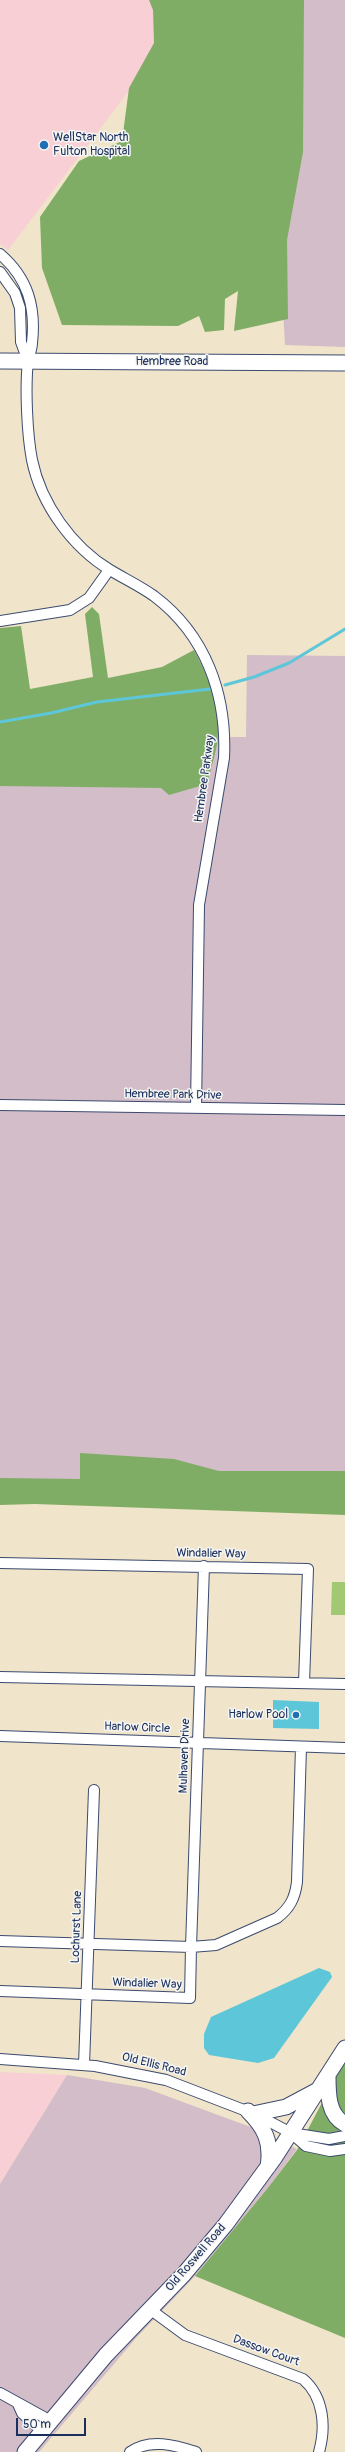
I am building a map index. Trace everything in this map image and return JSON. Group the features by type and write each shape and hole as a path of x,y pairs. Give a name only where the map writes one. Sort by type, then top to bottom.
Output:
{"street":[{"path":"0,254 17,271 27,287 31,304 32,331 32,343 28,361"},
{"path":"0,272 15,293 20,308 21,342 28,361"},
{"name":"Hembree Road","path":"0,361 345,363"},
{"name":"Hembree Parkway","path":"28,361 28,437 40,485 51,510 67,532 86,552 109,570 154,597 186,628 210,666 223,709 225,733 224,758 199,905 196,1108"},
{"path":"0,621 75,608 89,598 109,570"},
{"name":"Hembree Park Drive","path":"0,1105 345,1110"},
{"name":"Windalier Way","path":"0,1563 308,1569 304,1683"},
{"name":"Mulhaven Drive","path":"191,1947 204,1566"},
{"path":"0,1677 345,1684"},
{"name":"Harlow Circle","path":"0,1736 301,1748 345,1748"},
{"path":"0,1941 191,1947 224,1942 277,1918 290,1905 297,1882 301,1748"},
{"name":"Lochurst Lane","path":"84,2065 94,1790"},
{"name":"Windalier Way","path":"0,1992 190,1998 191,1947"},
{"name":"Old Roswell Road","path":"25,2452 45,2425 106,2355 151,2310 216,2236 292,2133 345,2048"},
{"name":"Old Ellis Road","path":"0,2059 84,2065 166,2080 250,2112 292,2133"},
{"path":"250,2112 286,2108 324,2082 330,2106 336,2118 345,2124"},
{"path":"250,2112 265,2131 270,2151 268,2167"},
{"path":"292,2133 329,2139 345,2136"},
{"path":"292,2133 306,2146 318,2150 330,2151 345,2149"},
{"name":"Dassow Court","path":"151,2310 185,2335 304,2379 317,2394 321,2405 321,2442 319,2452"},
{"path":"0,2393 18,2404 22,2413 45,2425"},
{"path":"130,2452 153,2444 166,2444 196,2452"}],"shaded area":[{"name":"WellStar North Fulton Hospital","path":"0,0 159,0 163,46 8,250 0,244"},
{"path":"300,0 345,0 345,347 285,345 279,239"},
{"path":"247,655 345,656 345,1491 0,1488 0,738 246,737"},
{"path":"0,2072 67,2075 0,2184"},
{"path":"67,2075 145,2088 256,2129 297,2149 267,2189 195,2276 137,2337 39,2452 0,2452 0,2184"}],"green space":[{"path":"149,0 304,0 303,152 287,240 288,319 234,331 238,291 225,299 224,330 205,332 199,316 178,326 62,325 42,268 40,217 79,161 122,141 129,88 154,43 153,10"},
{"path":"92,607 99,614 108,678 162,667 194,650 208,679 217,710 218,738 207,784 169,795 161,788 0,786 0,628 21,626 30,689 93,677 85,614"},
{"path":"80,1453 174,1459 219,1471 345,1471 345,1515 35,1504 0,1505 0,1478 80,1479"},
{"path":"332,1582 345,1582 345,1615 331,1615"},
{"path":"345,2059 345,2338 195,2276 267,2189 297,2150"}],"water":[{"name":"Harlow Pool","path":"273,1700 319,1702 319,1729 273,1728"},
{"path":"319,1968 330,1972 332,1977 274,2058 258,2063 209,2055 204,2048 204,2034 211,2017"}],"waterway":[{"path":"225,685 254,677 289,663 345,629"},
{"path":"0,722 51,713 97,702 210,689"}],"place":[{"name":"WellStar North Fulton Hospital","path":"44,145"},
{"name":"Harlow Pool","path":"296,1715"}]}
